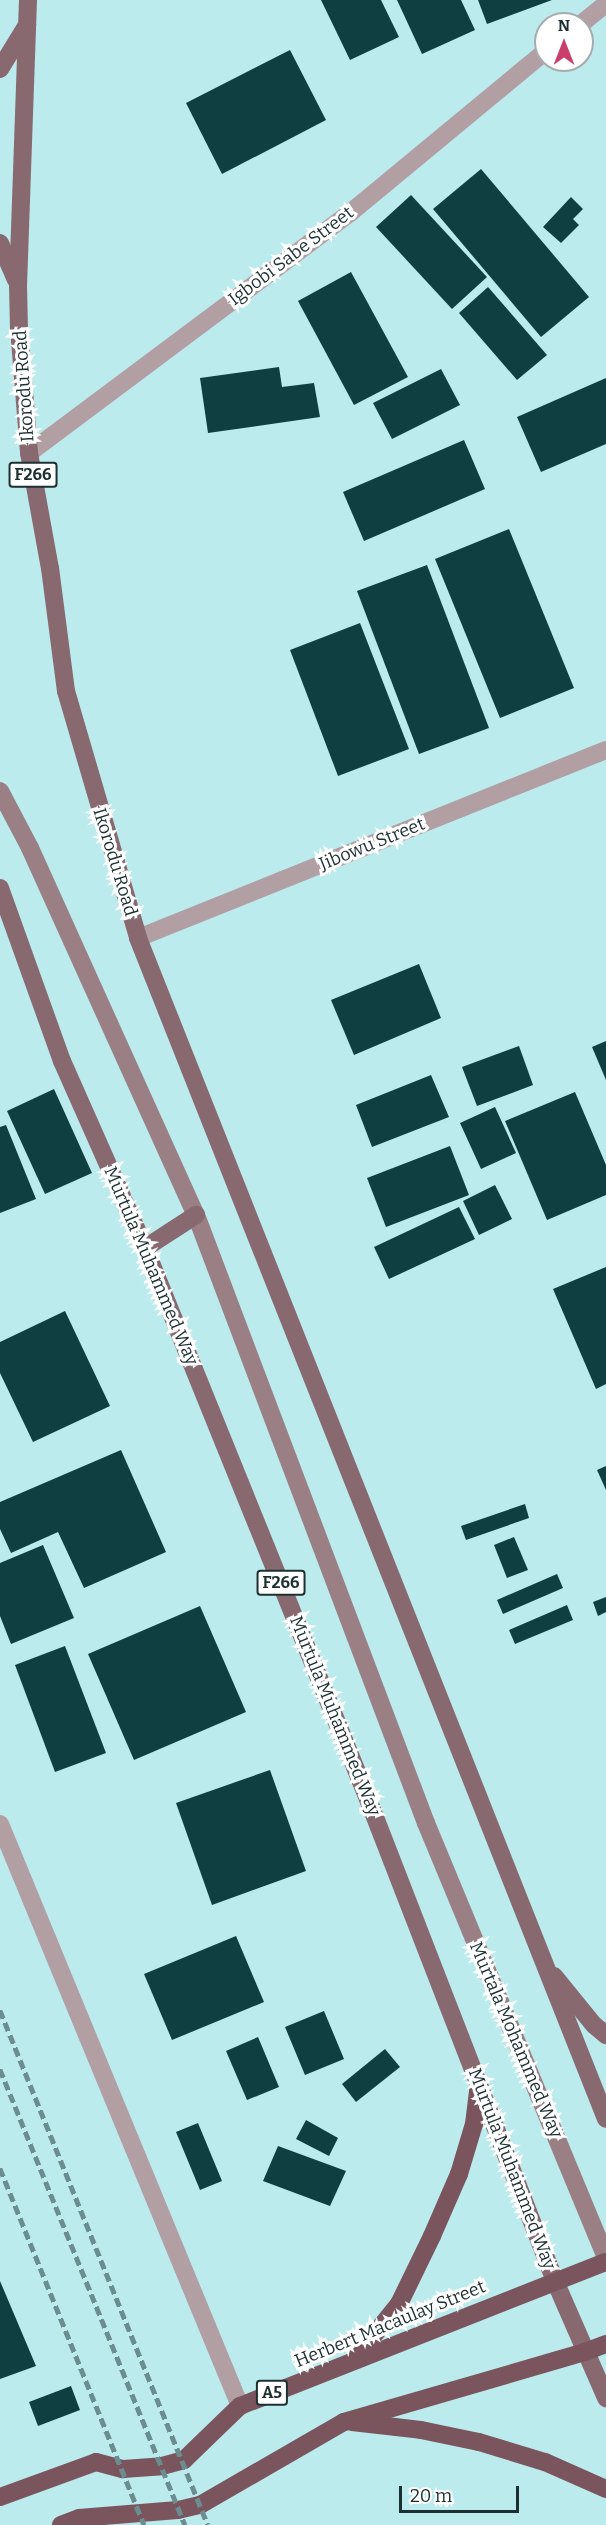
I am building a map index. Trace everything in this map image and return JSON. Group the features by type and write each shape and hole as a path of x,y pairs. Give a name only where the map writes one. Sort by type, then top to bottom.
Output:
{"highway":[{"path":"353,2362 399,2304 436,2226 459,2174 474,2124 479,2083"},
{"name":"Herbert Macaulay Street","path":"0,2498 96,2462 123,2469 162,2466 184,2460 240,2406 606,2260"},
{"path":"61,2525 79,2518 178,2510 200,2505 344,2422 606,2344"},
{"path":"344,2422 421,2430 479,2442 545,2462 606,2489"}],"main road":[{"name":"Ikorodu Road","path":"28,0 18,285 30,453 50,568 66,691 138,938"},
{"path":"0,69 28,23"},
{"path":"0,243 18,285"},
{"path":"0,791 30,848 196,1215 145,1248"},
{"name":"Murtula Muhammed Way","path":"0,888 62,1060 145,1248 369,1799 555,2281 606,2398"},
{"path":"138,938 541,1960 606,2119"},
{"name":"Murtala Mohammed Way","path":"196,1215 426,1823 606,2260"},
{"path":"541,1960 594,2025 606,2035"}],"street":[{"path":"594,14 606,4"},
{"name":"Igbobi Sabe Street","path":"30,453 350,213 534,61"},
{"name":"Jibowu Street","path":"138,938 606,750"},
{"path":"0,1824 240,2406"}],"building":[{"path":"321,0 381,0 399,37 350,60"},
{"path":"397,0 461,0 475,30 422,54"},
{"path":"478,0 552,0 487,24"},
{"path":"290,50 326,120 222,174 186,103"},
{"path":"481,169 589,297 541,337 433,209"},
{"path":"411,195 487,277 452,309 376,227"},
{"path":"571,197 583,209 573,219 579,225 561,243 543,227"},
{"path":"351,272 408,377 354,405 298,301"},
{"path":"488,287 547,355 517,380 459,313"},
{"path":"279,367 282,387 314,383 320,417 208,433 200,378"},
{"path":"441,369 460,405 392,439 373,403"},
{"path":"606,378 606,444 541,472 517,417"},
{"path":"464,440 485,489 364,541 343,492"},
{"path":"509,529 574,688 500,718 435,559"},
{"path":"427,565 489,728 419,754 357,591"},
{"path":"360,623 409,749 338,776 290,650"},
{"path":"419,964 441,1018 354,1055 331,1000"},
{"path":"606,1041 606,1080 592,1047"},
{"path":"519,1046 533,1085 477,1106 462,1067"},
{"path":"431,1075 449,1117 372,1147 356,1105"},
{"path":"54,1089 92,1173 45,1194 7,1111"},
{"path":"575,1092 606,1165 606,1195 547,1220 505,1121"},
{"path":"495,1107 516,1153 481,1169 460,1123"},
{"path":"6,1125 36,1199 0,1213 0,1127"},
{"path":"450,1146 469,1195 386,1227 367,1178"},
{"path":"495,1185 512,1219 479,1235 463,1201"},
{"path":"459,1207 475,1239 389,1279 374,1247"},
{"path":"606,1267 606,1384 596,1389 553,1289"},
{"path":"65,1311 110,1406 33,1442 0,1373 0,1342"},
{"path":"121,1450 166,1552 84,1588 58,1532 11,1553 0,1529 0,1502"},
{"path":"606,1466 606,1490 597,1470"},
{"path":"525,1504 529,1518 466,1540 461,1526"},
{"path":"514,1537 528,1570 507,1578 494,1545"},
{"path":"43,1545 74,1618 11,1644 0,1616 0,1563"},
{"path":"557,1574 563,1588 503,1614 497,1600"},
{"path":"606,1597 606,1612 598,1616 593,1602"},
{"path":"567,1605 573,1620 515,1644 509,1630"},
{"path":"200,1606 246,1712 134,1760 88,1654"},
{"path":"65,1646 106,1753 55,1772 15,1665"},
{"path":"270,1770 306,1871 212,1905 176,1803"},
{"path":"236,1936 264,2002 172,2040 144,1974"},
{"path":"324,2011 344,2059 305,2075 285,2027"},
{"path":"258,2037 279,2087 247,2100 226,2051"},
{"path":"385,2049 400,2067 356,2102 342,2084"},
{"path":"306,2120 338,2138 329,2156 296,2139"},
{"path":"198,2123 222,2181 200,2190 176,2132"},
{"path":"278,2146 346,2171 330,2206 263,2181"},
{"path":"0,2281 36,2366 0,2379"},
{"path":"71,2386 80,2410 38,2426 29,2402"}],"railway":[{"path":"0,2010 208,2525"},
{"path":"0,2069 185,2525"},
{"path":"0,2168 144,2525"}]}
